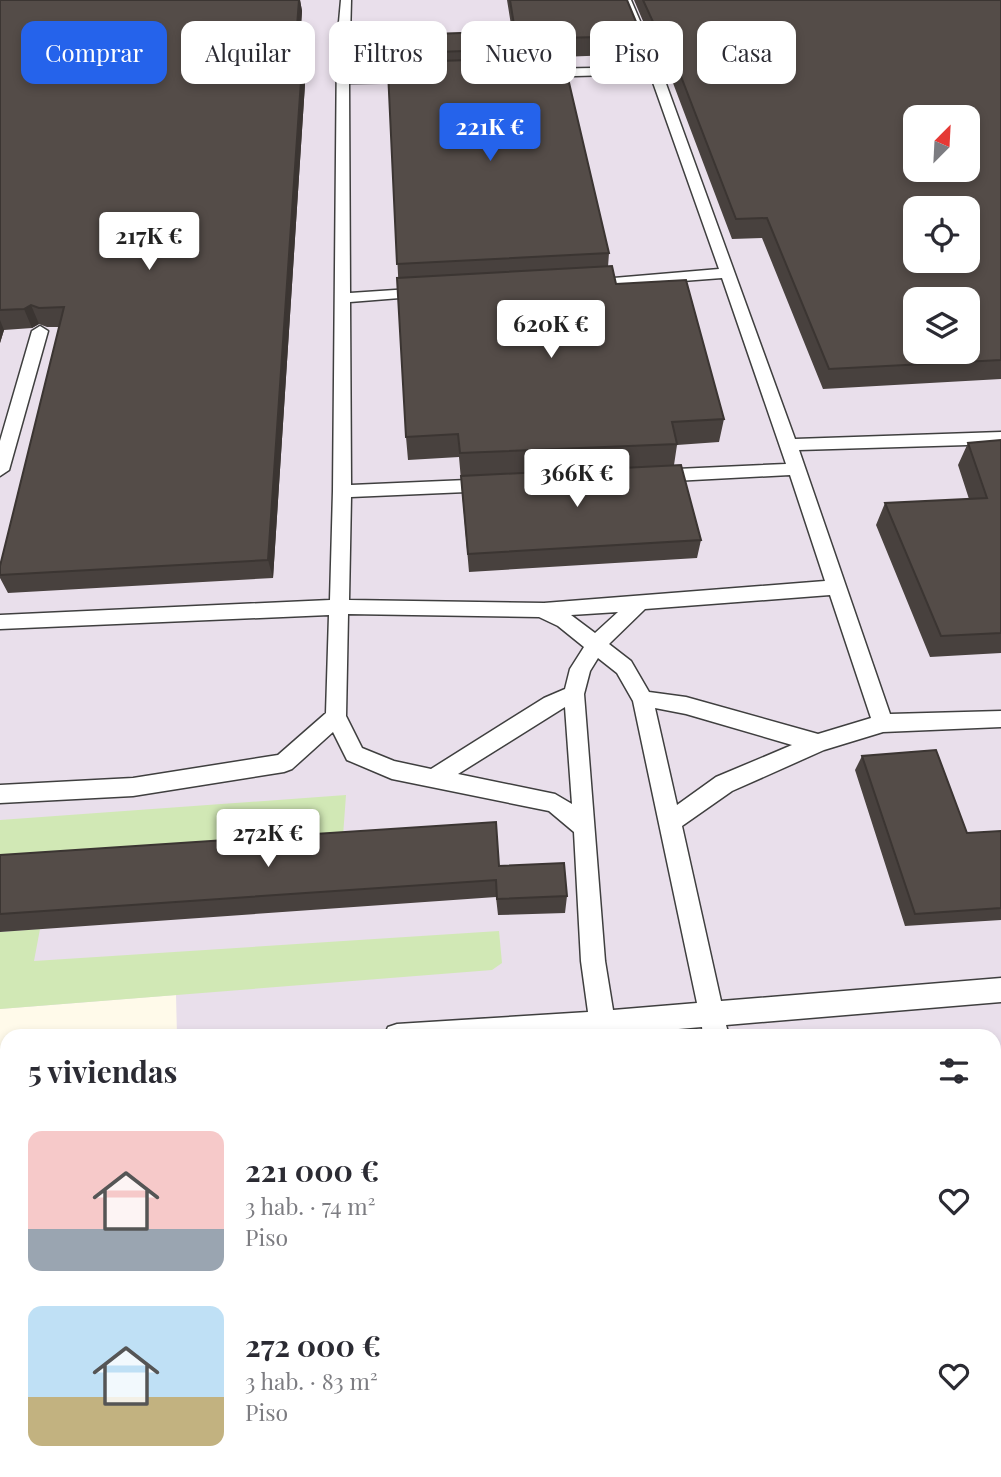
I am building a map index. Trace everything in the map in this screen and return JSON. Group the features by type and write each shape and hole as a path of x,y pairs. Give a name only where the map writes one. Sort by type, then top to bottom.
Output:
{"lane":[{"path":"345,21 346,0"},
{"path":"626,0 635,21"},
{"path":"344,84 342,491 337,716 354,754 392,770 555,803 585,828"},
{"path":"660,84 883,723"},
{"path":"571,285 727,273"},
{"path":"344,298 438,291"},
{"path":"0,470 6,426 40,331"},
{"path":"788,445 1001,438"},
{"path":"639,477 796,469"},
{"path":"342,491 508,484"},
{"path":"0,622 338,607 541,610 837,587"},
{"path":"640,603 596,644 580,669 574,694 595,976 606,1029 713,1024 1001,990"},
{"path":"541,610 565,621 624,667 643,700 713,1024"},
{"path":"434,778 551,704 574,694"},
{"path":"643,700 661,699 695,707 725,718 818,743"},
{"path":"0,794 133,787 284,763 337,716"},
{"path":"669,824 724,784 818,743 883,723 1001,719"}],"shaded area":[{"path":"0,0 1001,0 1001,1029 177,1029 176,995 0,1009"}],"green space":[{"path":"346,795 343,836 0,874 0,820"},
{"path":"40,929 34,961 499,931 502,963 492,970 0,1009 0,932"}],"building":[{"path":"0,0 299,0 297,21 181,21 181,84 301,84 268,560 0,575 64,307 39,308 31,305 24,309 0,310"},
{"path":"510,0 627,0 636,21 590,21 590,37 576,38 576,21 513,21"},
{"path":"643,0 1001,0 1001,360 980,361 980,287 903,287 903,364 925,364 829,369 767,218 736,219 683,82 683,21 653,21"},
{"path":"447,33 461,33 461,51 447,52"},
{"path":"461,60 461,84 569,84 609,253 397,264 389,84 447,84 447,61"},
{"path":"612,266 616,284 686,280 724,419 672,422 677,444 460,453 458,434 406,437 397,278"},
{"path":"1001,440 1001,633 941,636 885,503 987,498 968,443"},
{"path":"681,465 701,540 468,554 461,476"},
{"path":"936,750 967,833 1001,831 1001,908 915,914 862,756"},
{"path":"496,822 499,866 564,863 567,896 497,899 496,880 0,914 0,855"}]}
